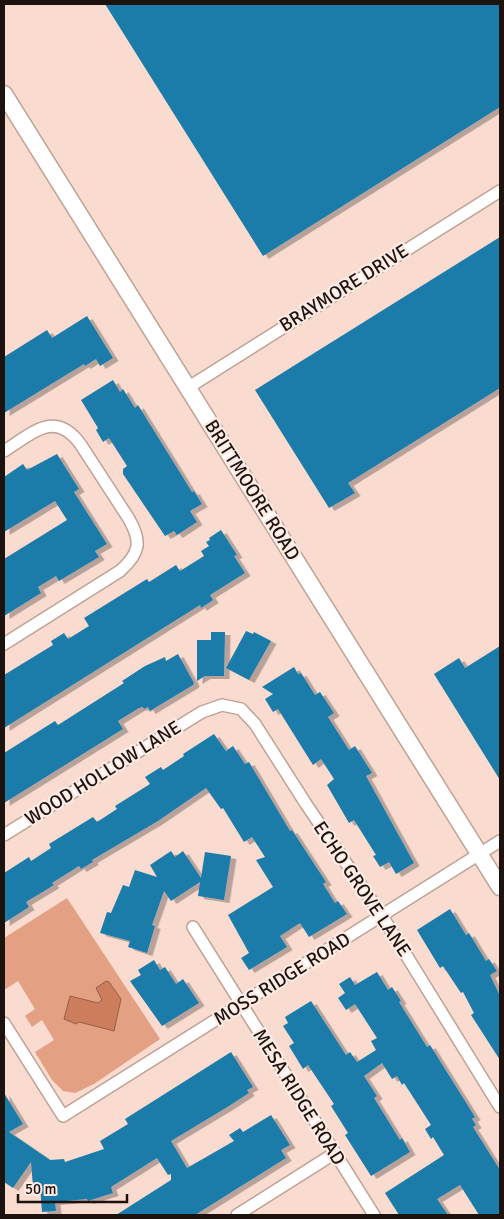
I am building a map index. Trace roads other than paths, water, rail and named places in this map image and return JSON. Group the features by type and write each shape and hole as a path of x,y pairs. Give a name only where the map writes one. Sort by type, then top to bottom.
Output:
{"main road":[{"name":"BRITTMOORE ROAD","path":"4,94 500,887"}],"street":[{"name":"BRAYMORE DRIVE","path":"189,387 500,191"},
{"path":"4,451 40,429 51,426 64,427 74,434 136,531 138,544 132,560 120,570 4,644"},
{"name":"ECHO GROVE LANE","path":"202,712 222,704 241,709 255,724 306,804 382,916 500,1106"},
{"name":"WOOD HOLLOW LANE","path":"4,835 202,712"},
{"name":"MOSS RIDGE ROAD","path":"4,1023 63,1116 500,841"},
{"name":"MESA RIDGE ROAD","path":"193,927 374,1215"},
{"path":"236,1215 335,1153"}]}
